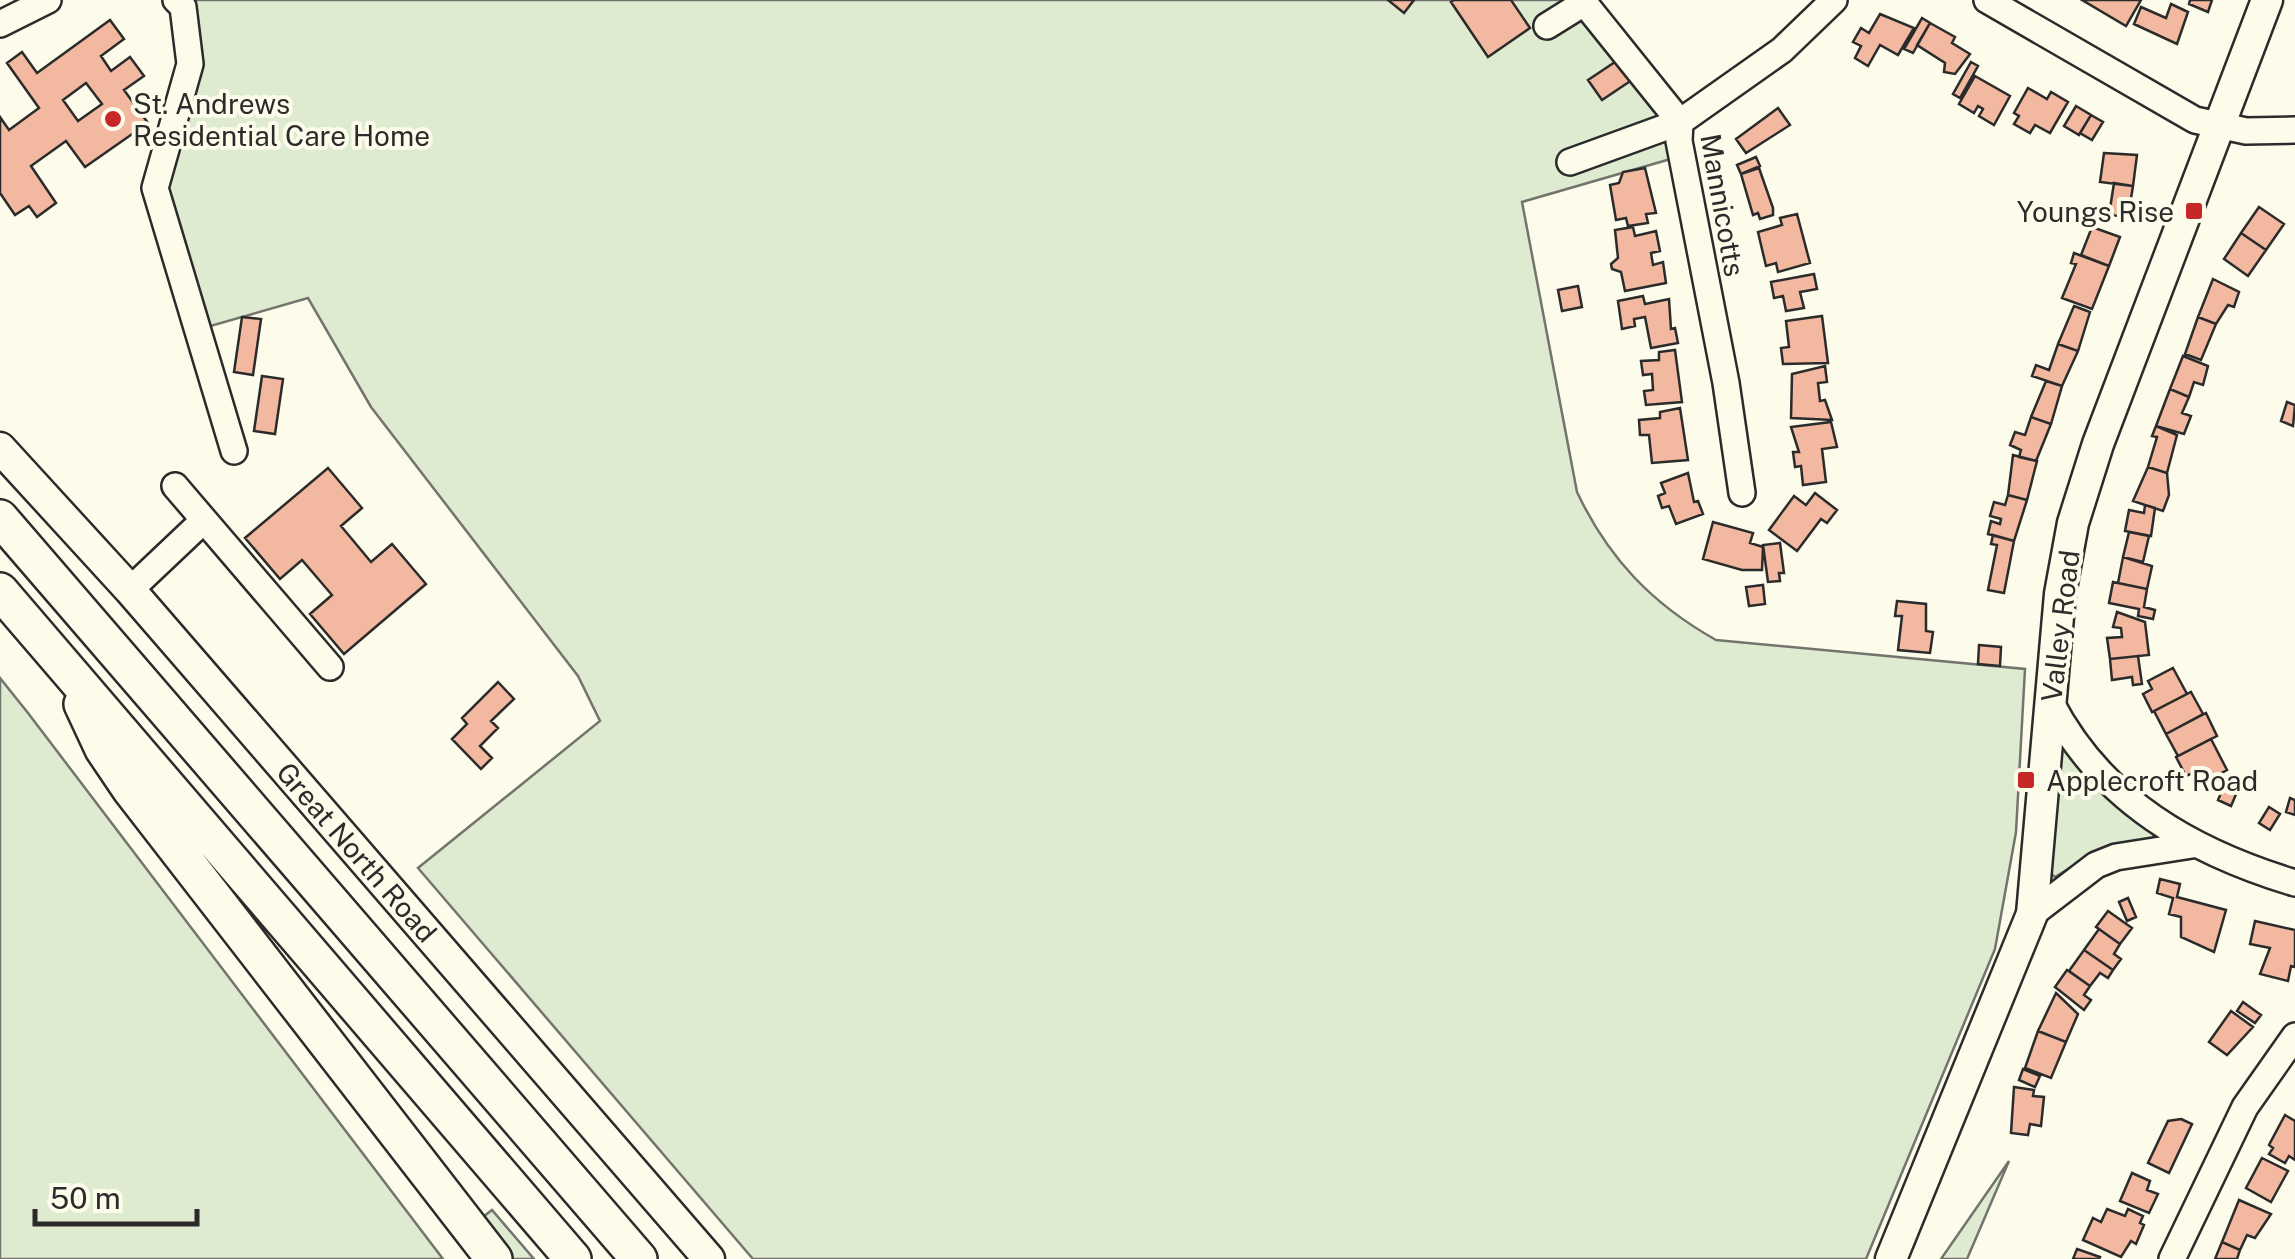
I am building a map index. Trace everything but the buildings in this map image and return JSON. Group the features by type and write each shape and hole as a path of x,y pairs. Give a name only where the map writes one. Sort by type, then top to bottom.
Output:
{"highway":[{"path":"0,518 639,1259"},
{"path":"0,592 573,1259"},
{"path":"65,667 102,749 130,788 494,1259"}],"main road":[{"name":"Valley Road","path":"1891,1259 2032,914 2060,594 2073,524 2098,444 2267,0"},
{"name":"Great North Road","path":"0,448 130,590 709,1259"}],"street":[{"path":"0,24 48,0"},
{"path":"176,0 183,6 190,64 156,188 234,451"},
{"name":"Mannicotts","path":"1742,493 1726,383 1679,141 1680,122 1782,50 1834,0"},
{"path":"1987,0 2195,120 2218,126 2295,130"},
{"path":"1547,26 1583,2 1680,122 1570,162"},
{"path":"174,486 330,667"},
{"path":"130,590 204,520"},
{"path":"2050,703 2090,766 2124,798 2192,845 2295,883"},
{"path":"2032,914 2096,865 2116,857 2192,845"},
{"path":"2172,1259 2246,1107 2295,1036"}],"green space":[{"path":"176,0 1599,0 1669,97 1674,158 1522,202 1577,492 1603,538 1652,595 1716,640 2025,669 2016,832 1995,949 1866,1259 753,1259 418,868 600,721 578,676 371,407 308,298 207,327 156,188 190,64"},
{"path":"0,678 28,713 443,1259 0,1259"},
{"path":"2067,748 2087,777 2155,833 2152,840 2101,849 2055,877 2050,873 2061,750"},
{"path":"2009,1161 1967,1259 1941,1259"},
{"path":"492,1210 534,1259 510,1259 479,1220"}],"place":[{"name":"St. Andrews Residential Care Home","path":"113,119"},
{"name":"Youngs Rise","path":"2194,211"},
{"name":"Applecroft Road","path":"2026,780"}]}
